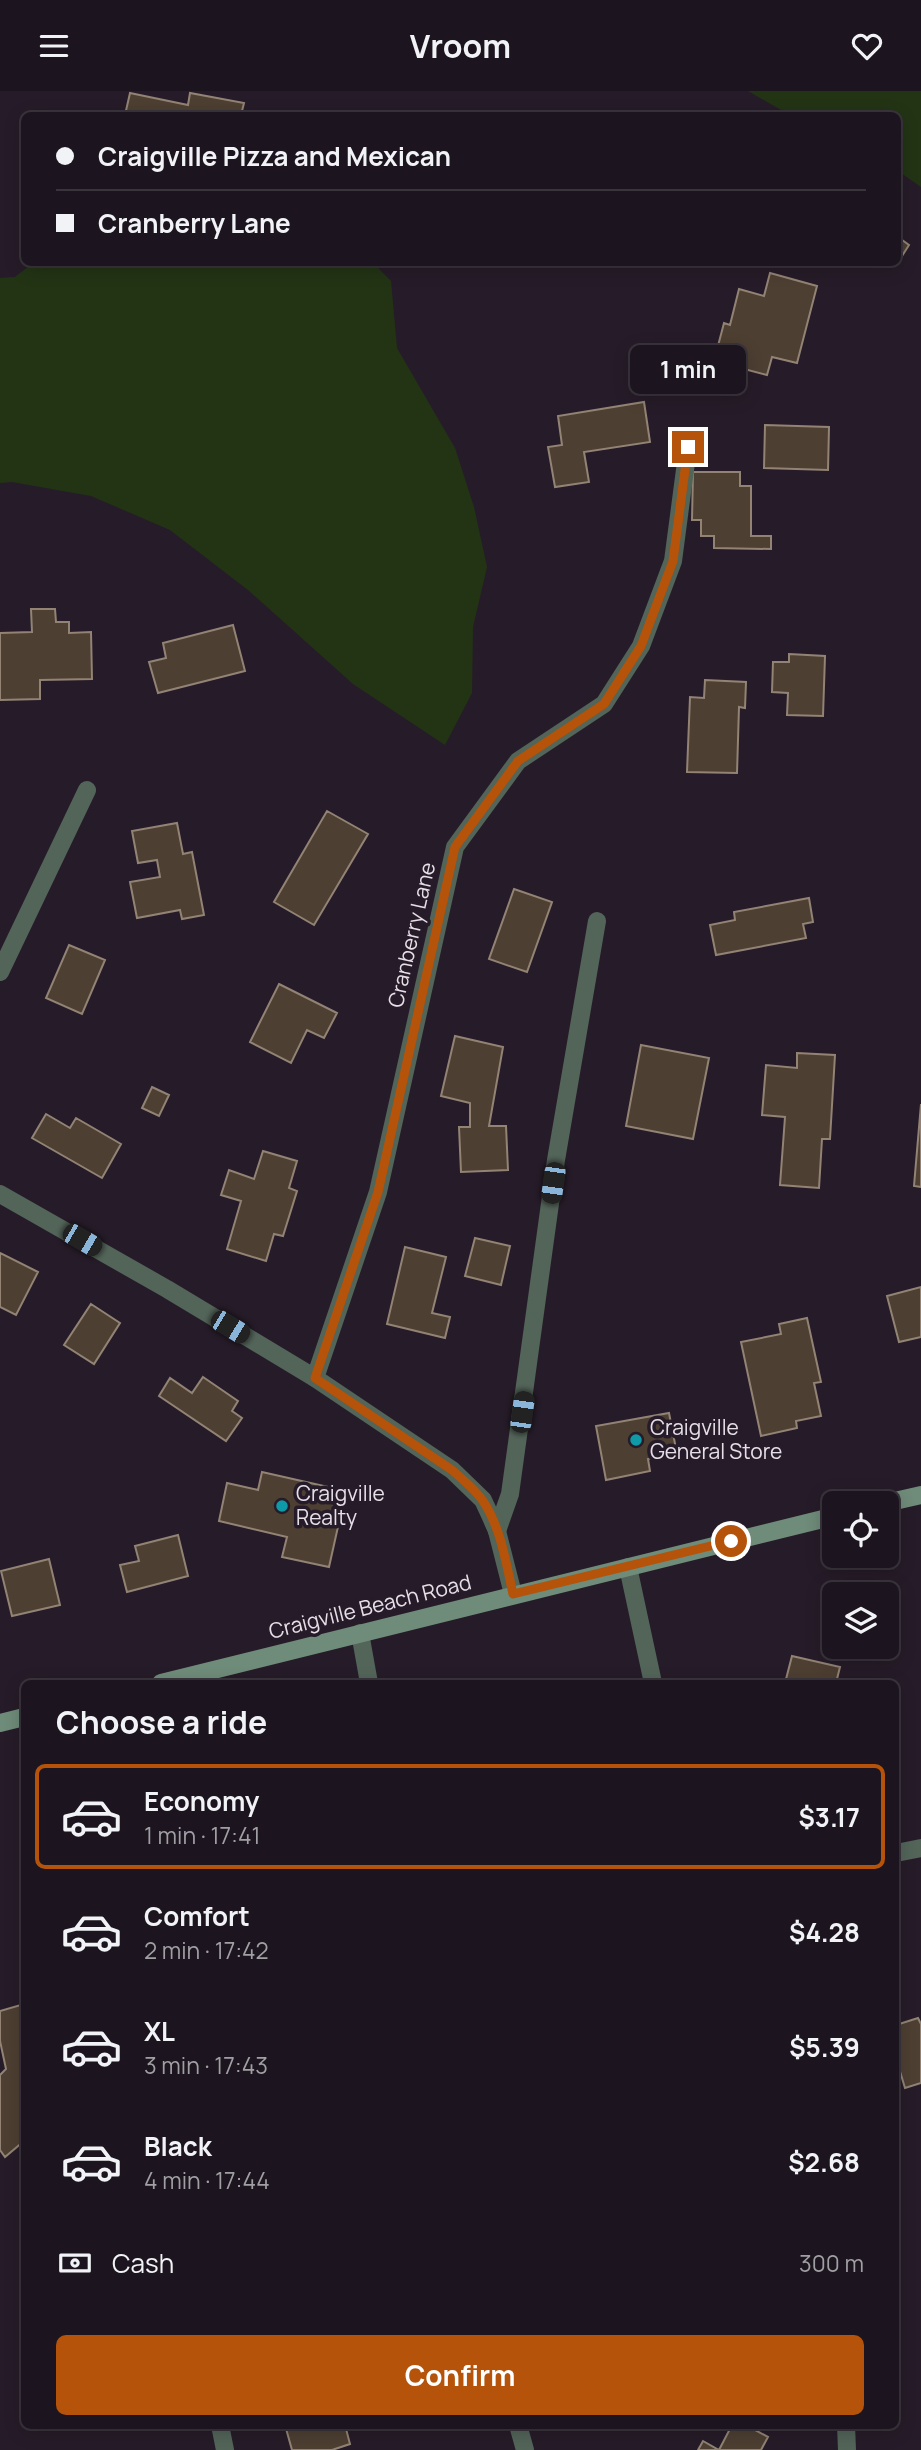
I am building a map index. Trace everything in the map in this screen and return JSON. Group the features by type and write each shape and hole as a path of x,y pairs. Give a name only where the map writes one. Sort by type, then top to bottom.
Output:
{"main road":[{"path":"899,1500 921,1495"},
{"name":"Craigville Beach Road","path":"173,1680 822,1518"},
{"path":"0,1723 21,1718"}],"street":[{"name":"Cranberry Lane","path":"315,1378 378,1192 455,847 518,761 604,704 641,646 673,561 688,447"},
{"path":"0,972 87,790"},
{"path":"497,1531 510,1494 556,1160 597,921"},
{"path":"0,1194 167,1289 315,1378 452,1470 483,1500 497,1531 513,1594"},
{"path":"628,1567 652,1680"},
{"path":"360,1633 368,1680"},
{"path":"899,1852 921,1848"},
{"path":"221,2429 225,2450"},
{"path":"519,2429 525,2450"},
{"path":"846,2429 847,2450"}],"green space":[{"path":"748,91 921,91 921,187 901,173 901,112 785,112"},
{"path":"29,266 376,266 391,281 397,348 455,448 474,507 487,567 473,627 472,693 445,745 353,684 248,590 170,530 91,496 12,482 0,483 0,278 15,277"}],"building":[{"path":"130,93 188,105 190,93 244,103 242,112 126,112"},
{"path":"901,239 909,245 901,255"},
{"path":"770,273 817,286 797,363 772,357 767,375 714,361 724,323 730,325 739,289 764,296"},
{"path":"644,402 650,442 584,452 589,482 555,487 548,447 562,445 558,416"},
{"path":"765,425 829,427 828,470 764,468"},
{"path":"693,472 740,472 740,486 751,486 751,536 771,536 771,549 714,548 714,536 701,536 701,520 692,520"},
{"path":"31,609 55,609 56,622 69,622 69,633 91,632 92,679 40,680 40,699 0,700 0,633 32,632"},
{"path":"233,625 245,671 158,693 149,662 166,658 163,643"},
{"path":"789,654 825,656 823,716 787,715 788,693 772,692 773,662 789,662"},
{"path":"705,680 746,682 745,708 739,707 737,773 687,772 690,697 704,698"},
{"path":"327,811 368,834 314,925 274,902"},
{"path":"177,823 183,854 192,852 204,915 182,919 180,910 137,918 130,882 160,877 157,860 138,863 132,831"},
{"path":"514,889 552,902 527,972 489,959"},
{"path":"809,898 813,922 803,924 806,938 716,955 710,925 735,920 734,912"},
{"path":"69,945 105,960 82,1014 46,998"},
{"path":"279,984 337,1013 324,1038 307,1030 291,1063 250,1042"},
{"path":"455,1036 503,1047 489,1126 506,1126 508,1170 461,1172 459,1127 470,1127 470,1103 441,1096"},
{"path":"641,1045 709,1058 693,1139 626,1126"},
{"path":"797,1053 835,1055 830,1139 822,1139 819,1188 780,1185 785,1117 762,1115 766,1065 797,1068"},
{"path":"152,1087 169,1095 159,1116 142,1108"},
{"path":"921,1104 921,1187 914,1186"},
{"path":"46,1114 70,1128 76,1118 121,1144 102,1178 32,1138"},
{"path":"263,1151 297,1161 289,1188 297,1191 283,1236 274,1234 266,1261 227,1249 241,1201 221,1195 229,1170 254,1179"},
{"path":"475,1238 510,1246 501,1285 465,1276"},
{"path":"405,1247 446,1257 432,1313 450,1317 445,1338 387,1324"},
{"path":"0,1253 38,1272 16,1315 0,1307"},
{"path":"921,1287 921,1337 899,1342 887,1296"},
{"path":"91,1304 120,1323 94,1364 64,1345"},
{"path":"807,1318 821,1382 814,1383 821,1416 796,1421 797,1428 761,1436 741,1342 781,1334 779,1324"},
{"path":"203,1377 238,1401 232,1411 242,1418 226,1441 159,1396 170,1378 192,1393"},
{"name":"Craigville General Store","path":"669,1413 677,1454 648,1459 650,1471 606,1480 596,1426"},
{"name":"Craigville Realty","path":"262,1472 346,1491 329,1567 282,1557 287,1537 219,1521 227,1483 258,1490"},
{"path":"178,1535 188,1576 127,1592 120,1565 139,1561 135,1546"},
{"path":"49,1559 60,1605 12,1616 1,1571"},
{"path":"792,1656 840,1667 837,1680 786,1680"},
{"path":"21,2005 21,2144 5,2157 0,2150 0,2075 6,2069 0,2041 0,2011"},
{"path":"918,2018 921,2024 921,2083 905,2088 899,2068 899,2024"},
{"path":"286,2429 346,2429 350,2444 332,2450 292,2450"},
{"path":"730,2429 753,2429 768,2437 761,2450 719,2450"},
{"path":"703,2441 719,2450 698,2450"}],"place":[{"name":"Craigville General Store","path":"636,1440"},
{"name":"Craigville Realty","path":"282,1506"}],"route":[{"path":"688,447 673,561 641,646 604,704 518,761 455,847 378,1192 315,1378 452,1470 483,1500 497,1531 513,1594 731,1541"}]}
